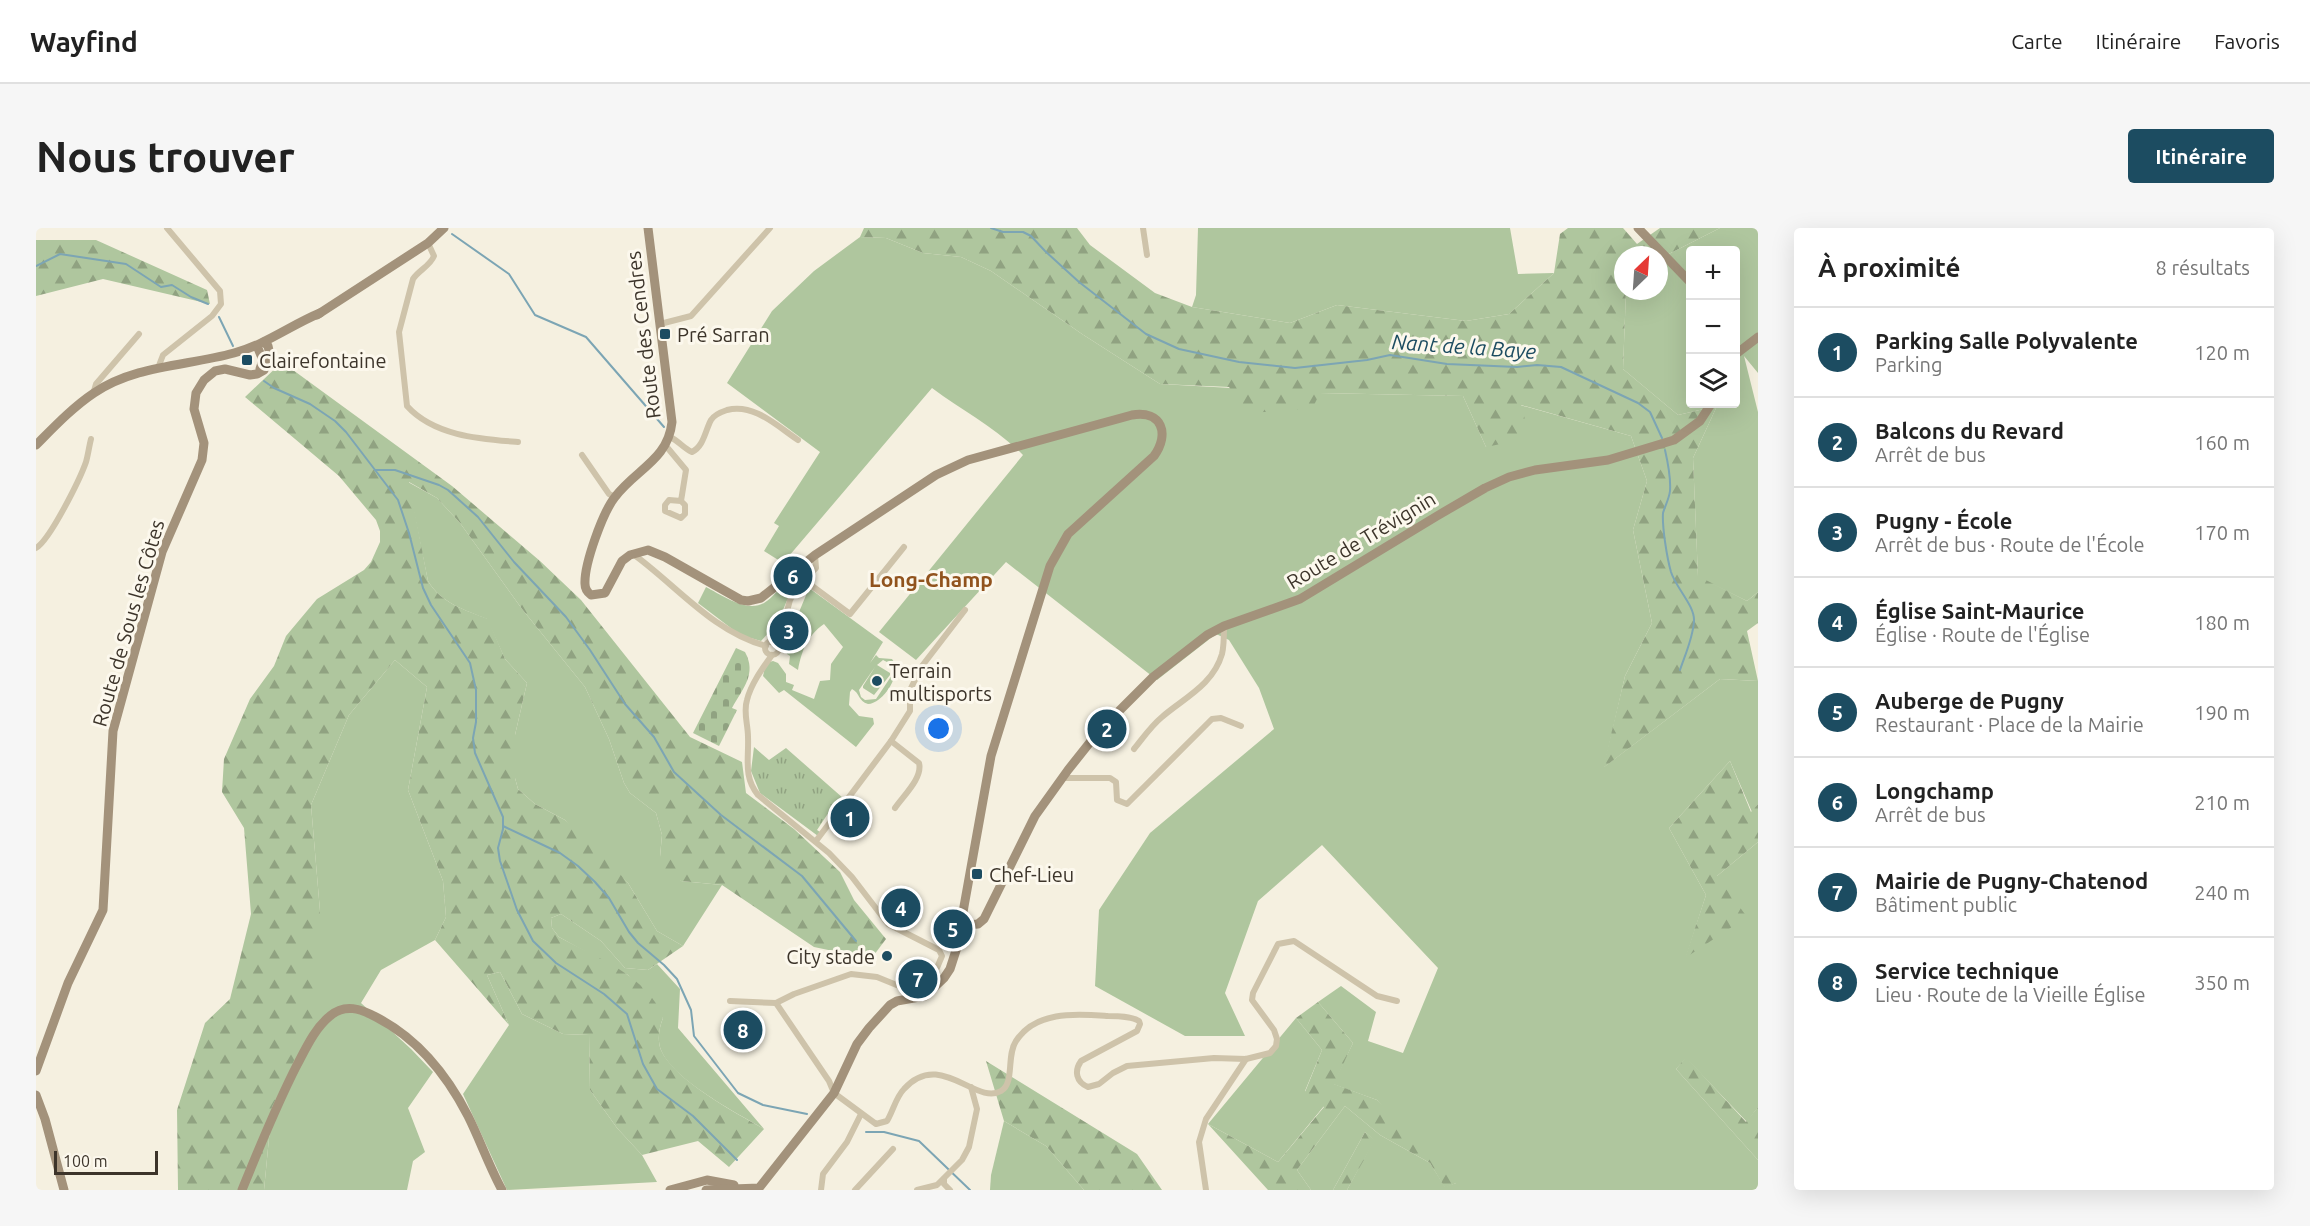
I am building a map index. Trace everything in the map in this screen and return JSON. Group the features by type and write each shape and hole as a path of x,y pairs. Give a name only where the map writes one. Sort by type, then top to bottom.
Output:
{"street":[{"path":"163,368 168,351 212,316 221,304 220,291 167,228"},
{"path":"36,445 93,394 125,377 197,362 236,359 302,326 428,243 444,228"},
{"name":"Route des Cendres","path":"633,554 622,561 605,593 595,596 588,592 585,578 602,520 615,497 666,446 670,437 672,422 648,228"},
{"path":"660,324 691,316 771,228"},
{"path":"1143,228 1147,255"},
{"path":"1638,228 1686,278"},
{"path":"428,243 434,256 432,261 413,279 399,332 407,406 421,418 466,437 518,442"},
{"path":"93,394 96,384 139,334"},
{"path":"1740,350 1758,337"},
{"name":"Route de Sous les Côtes","path":"36,1071 68,983 103,910 113,732 162,552 202,460 204,443 194,409 196,393 204,380 215,371 225,369 257,374 264,370 269,360 262,346"},
{"path":"670,437 692,452 698,449 712,417 736,408 763,415 798,441"},
{"name":"Route de Trévignin","path":"967,926 978,924 988,912 1035,816 1099,731 1153,677 1207,635 1224,626 1300,599 1446,510 1509,477 1535,470 1608,460 1674,440 1688,432 1700,421 1708,408"},
{"path":"633,554 648,550 654,551 741,600 761,598 812,557 936,475 968,460 1132,415 1148,414 1153,416 1160,425 1161,442 1154,456 1068,534 1050,566 991,756 963,912 963,921 967,926 961,935 950,969 938,986 925,996 897,1001 890,1005 857,1044 834,1093 759,1188 706,1190"},
{"path":"36,452 50,432"},
{"path":"36,548 42,545 54,525 85,463 91,439"},
{"path":"666,446 686,470 681,501"},
{"path":"582,455 609,494 615,497"},
{"path":"804,580 850,614 904,547"},
{"path":"633,554 672,588 738,636 778,653 783,621 790,600 798,585 816,568 812,557"},
{"path":"816,841 891,741 910,711 910,690 922,666 965,610"},
{"path":"783,621 768,649 745,706 749,781 758,795 816,841 852,877 888,924 939,950 942,956 936,970 938,986"},
{"path":"1134,749 1161,718 1208,681 1222,654 1224,626"},
{"path":"768,649 778,644"},
{"path":"1062,778 1110,778 1116,782 1117,801 1126,804 1212,719 1221,718 1241,726"},
{"path":"891,741 921,767 917,777 894,808"},
{"path":"776,1003 834,1093 873,1123 885,1123 904,1089 916,1080 931,1074 949,1077 971,1087 997,1093 1003,1090 1008,1084 1010,1056 1017,1039 1039,1022 1064,1015 1132,1018 1137,1019 1140,1024 1133,1034 1081,1061 1076,1072 1077,1077 1088,1087 1100,1084 1113,1073 1127,1066 1214,1058 1246,1059 1270,1053 1277,1044 1274,1030 1252,1000 1253,993 1278,944 1294,941 1377,996 1397,1001"},
{"path":"730,1001 776,1003 794,994 851,974 877,977 899,986 915,998"},
{"path":"242,1190 273,1113 310,1041 331,1015 337,1011 354,1008 390,1024 409,1038 431,1061 457,1096 468,1116 490,1170 502,1190"},
{"path":"1206,1190 1199,1142 1201,1135 1206,1119 1246,1059"},
{"path":"917,1190 937,1185 956,1167 969,1147 977,1109 971,1087"},
{"path":"36,1095 45,1119 64,1190"},
{"path":"821,1190 823,1174 847,1142 861,1114"},
{"path":"855,1190 893,1149"},
{"path":"946,1177 944,1184 950,1190"},
{"path":"670,1190 706,1180 751,1189"}],"green space":[{"path":"864,228 1077,228 1090,245 1155,293 1192,307 1290,323 1337,305 1466,321 1509,314 1554,273 1560,234 1568,228 1623,228 1637,244 1660,228 1720,228 1668,254 1668,246 1614,246 1614,300 1626,300 1623,369 1678,415 1716,408 1693,458 1698,576 1747,601 1758,592 1758,623 1747,631 1758,681 1720,679 1603,768 1625,676 1652,623 1633,530 1647,481 1631,436 1521,405 1530,438 1486,447 1463,396 1320,393 1312,409 1248,413 1229,387 1160,384 991,271 961,257 923,253 886,238 860,237"},
{"path":"1198,228 1510,228 1518,274 1554,273 1509,314 1466,321 1337,305 1290,323 1192,307 1196,295"},
{"path":"1720,228 1758,228 1758,373 1744,356 1758,412 1758,592 1747,601 1698,577 1693,458 1716,408 1740,408 1740,246 1686,246 1686,408 1708,408 1678,415 1623,369 1626,300 1668,300 1668,254"},
{"path":"860,237 886,238 923,253 961,257 991,271 1160,384 1320,393 1463,396 1486,447 1520,405 1631,436 1647,481 1633,530 1652,623 1625,676 1604,767 1720,679 1758,681 1758,804 1752,812 1730,761 1669,828 1706,895 1686,957 1717,876 1758,842 1758,1107 1747,1122 1686,1058 1676,1069 1758,1160 1758,1190 1347,1190 1374,1140 1365,1132 1333,1190 1311,1190 1297,1170 1345,1106 1380,1135 1430,1163 1445,1187 1456,1183 1377,1100 1333,1084 1353,1043 1318,1002 1341,986 1376,1012 1368,1041 1403,1053 1438,968 1322,845 1258,901 1225,993 1245,1036 1185,1036 1095,986 1099,910 1150,833 1274,729 1259,688 1229,640 1216,634 1157,680 1006,562 916,660 879,632 1023,455 991,428 932,388 783,563 764,551 779,526 774,523 820,452 727,383 772,311 814,271"},
{"path":"36,240 96,240 207,290 210,304 103,279 36,296"},
{"path":"282,362 452,486 540,561 581,600 690,737 742,762 746,793 794,829 840,872 854,900 886,939 871,959 814,947 722,885 681,881 671,877 660,857 662,835 656,813 630,793 624,783 609,739 585,687 522,609 460,523 437,498 409,482 428,581 433,589 447,600 462,609 488,619 505,659 527,683 515,735 515,778 518,789 535,804 565,820 591,841 628,883 657,931 683,946 648,970 625,968 601,941 561,914 551,918 552,928 559,937 619,969 646,990 656,1003 663,1018 659,1042 668,1061 679,1073 707,1095 764,1129 729,1167 698,1141 642,1155 617,1128 590,1090 589,1035 563,1034 522,1014 500,972 487,975 509,1025 435,940 446,917 443,881 408,790 427,687 395,660 349,715 311,805 320,911 313,1020 272,1107 264,1190 178,1190 177,1110 205,1023 230,999 251,914 244,828 222,792 224,759 250,699 274,666 286,636 317,599 364,570 371,562 380,542 380,531 376,520 339,476 245,397"},
{"path":"408,482 437,498 460,523 522,609 585,687 609,739 624,783 630,793 656,813 662,835 660,856 681,881 722,885 683,946 657,931 628,883 565,820 535,804 518,789 515,778 515,735 527,683 505,659 487,619 447,600 433,589 428,581"},
{"path":"787,579 793,586 778,622 761,641 740,635 698,603 706,587 734,602 757,606 770,598"},
{"path":"809,588 883,642 870,663 876,655 879,658 892,659 895,665 894,679 880,699 874,703 868,704 862,701 852,689 850,692 849,705 859,716 873,718 874,724 856,747 784,690 779,693 763,676 766,663 773,661 778,663 786,674 786,682 794,685 792,690 814,699 820,681 830,680 831,664 843,647 824,624 813,633 806,644 798,670 789,664 790,656 785,646","holes":["883,660 893,665 894,672 876,699 865,700 861,697 859,690 875,667 863,686 874,695 890,675 877,665"]},
{"path":"736,648 745,652 750,667 749,674 732,708 737,710 719,746 693,733"},
{"path":"395,660 427,687 408,790 443,881 446,917 435,940 381,970 361,1003 433,1072 408,1108 425,1152 413,1161 407,1190 264,1190 272,1107 320,911 311,805 349,715"},
{"path":"754,747 769,760 786,748 843,798 836,808 833,806 817,830 820,832 818,836 760,793 751,771"},
{"path":"1730,761 1751,812 1758,804 1758,842 1717,876 1747,917 1685,958 1706,895 1669,828"},
{"path":"561,914 601,941 625,968 648,970 657,964 680,989 678,1028 764,1129 707,1095 678,1073 661,1050 659,1034 663,1018 628,975 559,937 552,928 551,918"},
{"path":"500,972 522,1014 563,1034 589,1035 590,1090 617,1128 642,1155 657,1182 507,1190 463,1094 509,1025 487,975"},
{"path":"1318,1002 1353,1043 1334,1084 1377,1100 1455,1168 1456,1183 1445,1188 1430,1163 1380,1135 1345,1106 1297,1170 1311,1190 1268,1190 1208,1124 1278,1162 1324,1107 1305,1092 1322,1050 1296,1018"},
{"path":"1296,1018 1322,1050 1305,1091 1324,1106 1278,1162 1208,1124"},
{"path":"1686,1057 1746,1122 1758,1107 1758,1160 1676,1069"},
{"path":"986,1061 1137,1154 1162,1190 1084,1190 1046,1146 1004,1121"},
{"path":"1004,1121 1046,1146 1084,1190 990,1190 991,1175"},
{"path":"1365,1132 1375,1140 1347,1190 1333,1190"}],"waterway":[{"name":"Nant de la Baye","path":"991,228 1003,232 1023,232 1031,236 1079,282 1146,334 1179,349 1239,362 1295,368 1367,360 1390,355 1447,364 1561,367 1638,403 1650,412 1662,438"},
{"path":"452,234 509,274 535,315 586,337 664,427"},
{"path":"36,266 60,254 126,264 161,287 172,285 208,304"},
{"path":"219,317 233,346"},
{"path":"264,381 310,404 335,421 398,500 423,588 431,605 470,663 476,690 476,722 473,738 475,753 503,817 503,829 498,848 500,861 517,910 533,941 556,963 604,994 627,1014 643,1064 657,1089 693,1116 737,1160"},
{"name":"Nant de la Baye","path":"1665,450 1670,486 1663,513 1666,551 1671,572 1694,615 1690,640 1680,670"},
{"path":"375,470 395,470 439,485 448,490 478,517 514,562 566,617 625,704 654,737 674,772 721,815 802,876 856,941"},
{"path":"503,826 560,853 595,882 609,898 638,943 677,979 691,1010 694,1036 738,1093 763,1105 807,1114"},
{"path":"866,1132 884,1132 919,1141 970,1190"}],"place":[{"name":"Pré Sarran","path":"665,334"},
{"name":"Clairefontaine","path":"247,360"},
{"name":"Longchamp","path":"793,576"},
{"name":"Pugny - École","path":"789,631"},
{"name":"Terrain multisports","path":"877,681"},
{"name":"Balcons du Revard","path":"1107,729"},
{"name":"Parking Salle Polyvalente","path":"850,818"},
{"name":"Chef-Lieu","path":"977,874"},
{"name":"Église Saint-Maurice","path":"901,908"},
{"name":"Auberge de Pugny","path":"953,929"},
{"name":"City stade","path":"887,956"},
{"name":"Mairie de Pugny-Chatenod","path":"918,979"},
{"name":"Service technique","path":"743,1030"}],"district":[{"name":"Long-Champ","path":"931,579"}]}
